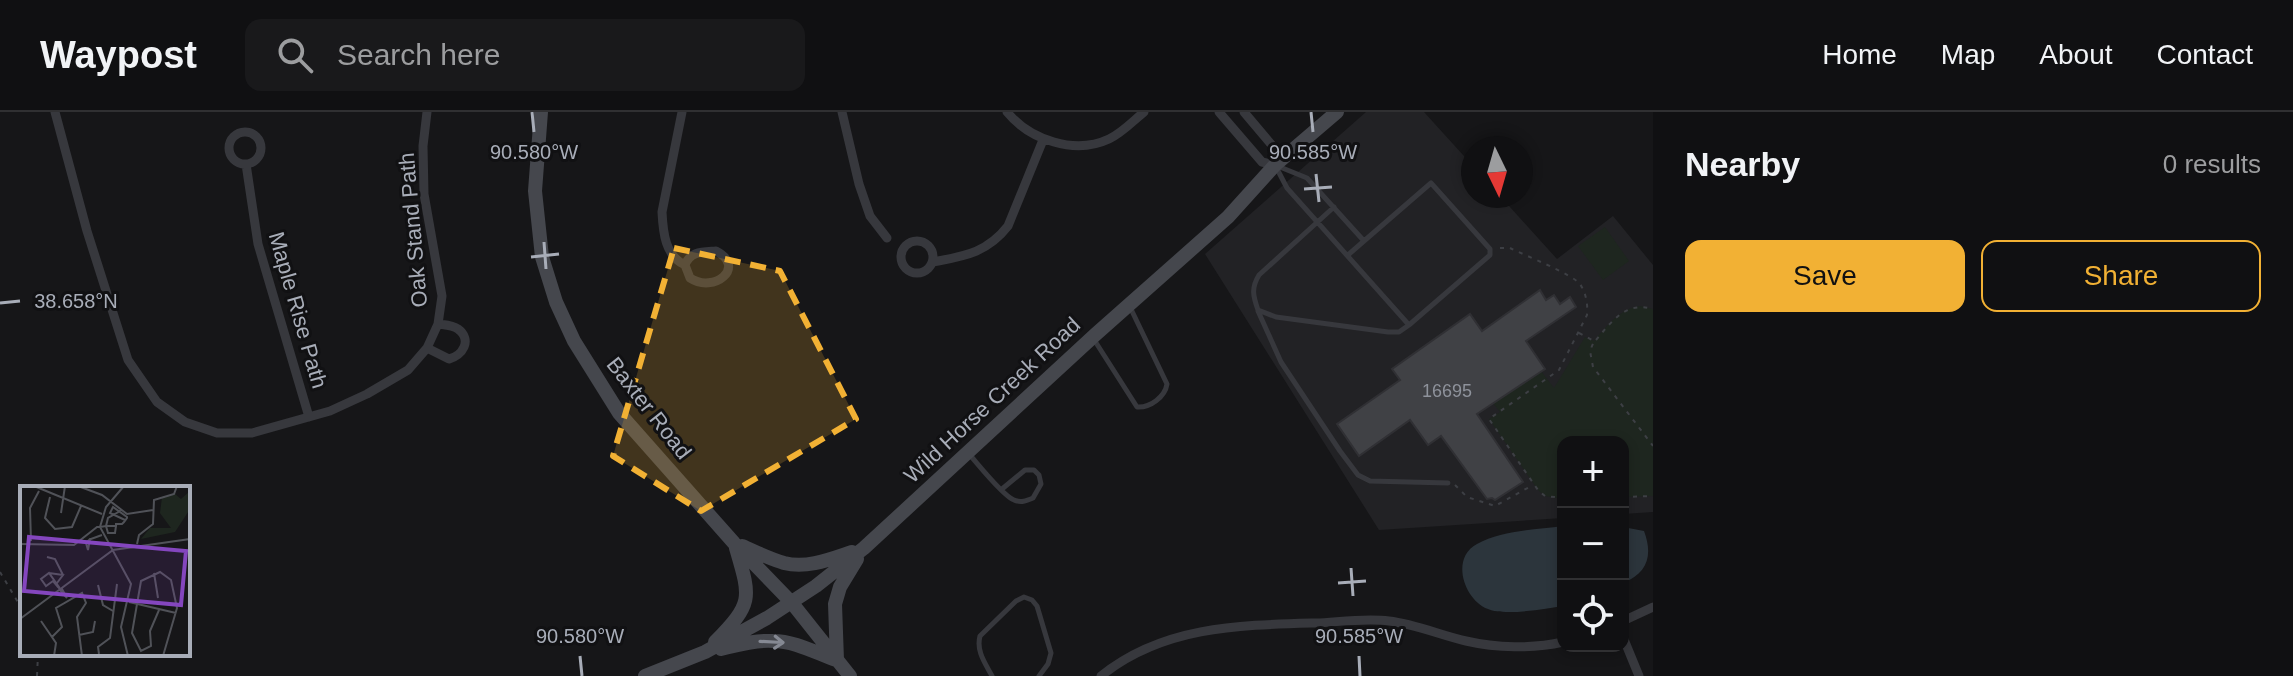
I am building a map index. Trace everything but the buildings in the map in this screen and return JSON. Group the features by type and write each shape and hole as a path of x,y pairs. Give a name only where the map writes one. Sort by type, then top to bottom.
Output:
{"main road":[{"name":"Baxter Road","path":"541,112 535,191 537,224 542,257 564,323 619,413 734,543 792,603 850,676"},
{"name":"Wild Horse Creek Road","path":"645,676 705,652 792,603 864,548 1228,217 1275,165 1337,112"},
{"path":"734,543 785,563 801,564 819,563 864,548"},
{"path":"705,652 738,618 745,603 747,587 734,543"},
{"path":"705,652 758,641 777,641 837,660 835,604 840,587 864,548"}],"street":[{"name":"Oak Stand Path","path":"55,112 87,231 128,360 157,402 185,422 217,433 252,433 330,411 390,382 408,370 427,348 438,324 441,288 424,194 423,146 427,112"},
{"path":"682,112 662,212 667,246 676,261 685,265 690,278 703,283 721,280 728,266 725,256 716,251 695,253 685,265"},
{"path":"842,112 870,216 889,240 902,250"},
{"path":"1007,112 1023,128 1043,140 1065,144 1096,143 1111,138 1144,112"},
{"path":"1219,112 1262,162 1275,165 1276,150 1244,112"},
{"path":"933,262 932,252 922,241 911,242 902,250 901,262 912,273 922,273 933,262 978,252 999,237 1008,226 1043,140"},
{"name":"Maple Rise Path","path":"246,164 258,244 309,417"},
{"path":"427,348 449,359 463,352 465,341 460,331 438,324"},
{"path":"1629,618 1653,607"},
{"path":"1101,676 1138,651 1174,637 1206,630 1272,624 1389,621 1468,642 1514,647 1557,643"},
{"path":"1629,652 1639,676"}],"lane":[{"path":"1275,165 1307,178 1364,241"},
{"path":"1275,165 1287,188 1409,325"},
{"path":"1258,310 1276,317 1399,332 1490,255 1490,249 1431,183 1348,255"},
{"path":"1334,207 1259,275 1252,294 1258,310 1281,362 1358,475 1370,481 1448,483"},
{"path":"1093,337 1137,407 1148,407 1153,403 1166,390 1167,384 1129,305"},
{"path":"968,453 1011,499 1026,501 1033,498 1041,484 1039,475 1034,470 1025,470 1002,489"},
{"path":"992,676 980,655 980,636 1024,597 1032,600 1041,615 1051,653 1048,664 1039,676"}],"path":[{"path":"1490,249 1510,248 1578,281 1588,306 1587,315 1559,370 1489,419 1534,485 1545,496 1557,497"},
{"path":"1653,309 1640,306 1629,308 1617,316 1594,341 1590,351 1593,367 1653,446"},
{"path":"1578,333 1594,341"},
{"path":"1448,483 1456,485 1467,497 1495,506 1534,485"},
{"path":"1629,497 1653,496"},
{"path":"0,572 20,606"},
{"path":"37,676 38,656"}],"highlighted area":[{"path":"674,248 780,271 856,419 701,511 613,456"}],"shaded area":[{"path":"1366,112 1424,112 1461,153 1461,208 1511,208 1557,259 1613,216 1653,265 1653,512 1629,514 1629,436 1557,436 1557,518 1379,530 1205,254"},
{"path":"1605,227 1629,261 1603,280 1578,246"},
{"path":"1633,308 1653,309 1653,496 1629,497 1629,436 1557,436 1557,498 1545,496 1489,419 1500,412 1493,403 1541,371 1554,388 1585,337 1594,341 1620,314"},
{"path":"1557,527 1557,607 1495,611 1480,604 1467,588 1462,568 1469,550 1487,539"},
{"path":"1629,528 1644,531 1648,548 1643,568 1631,579"}]}
